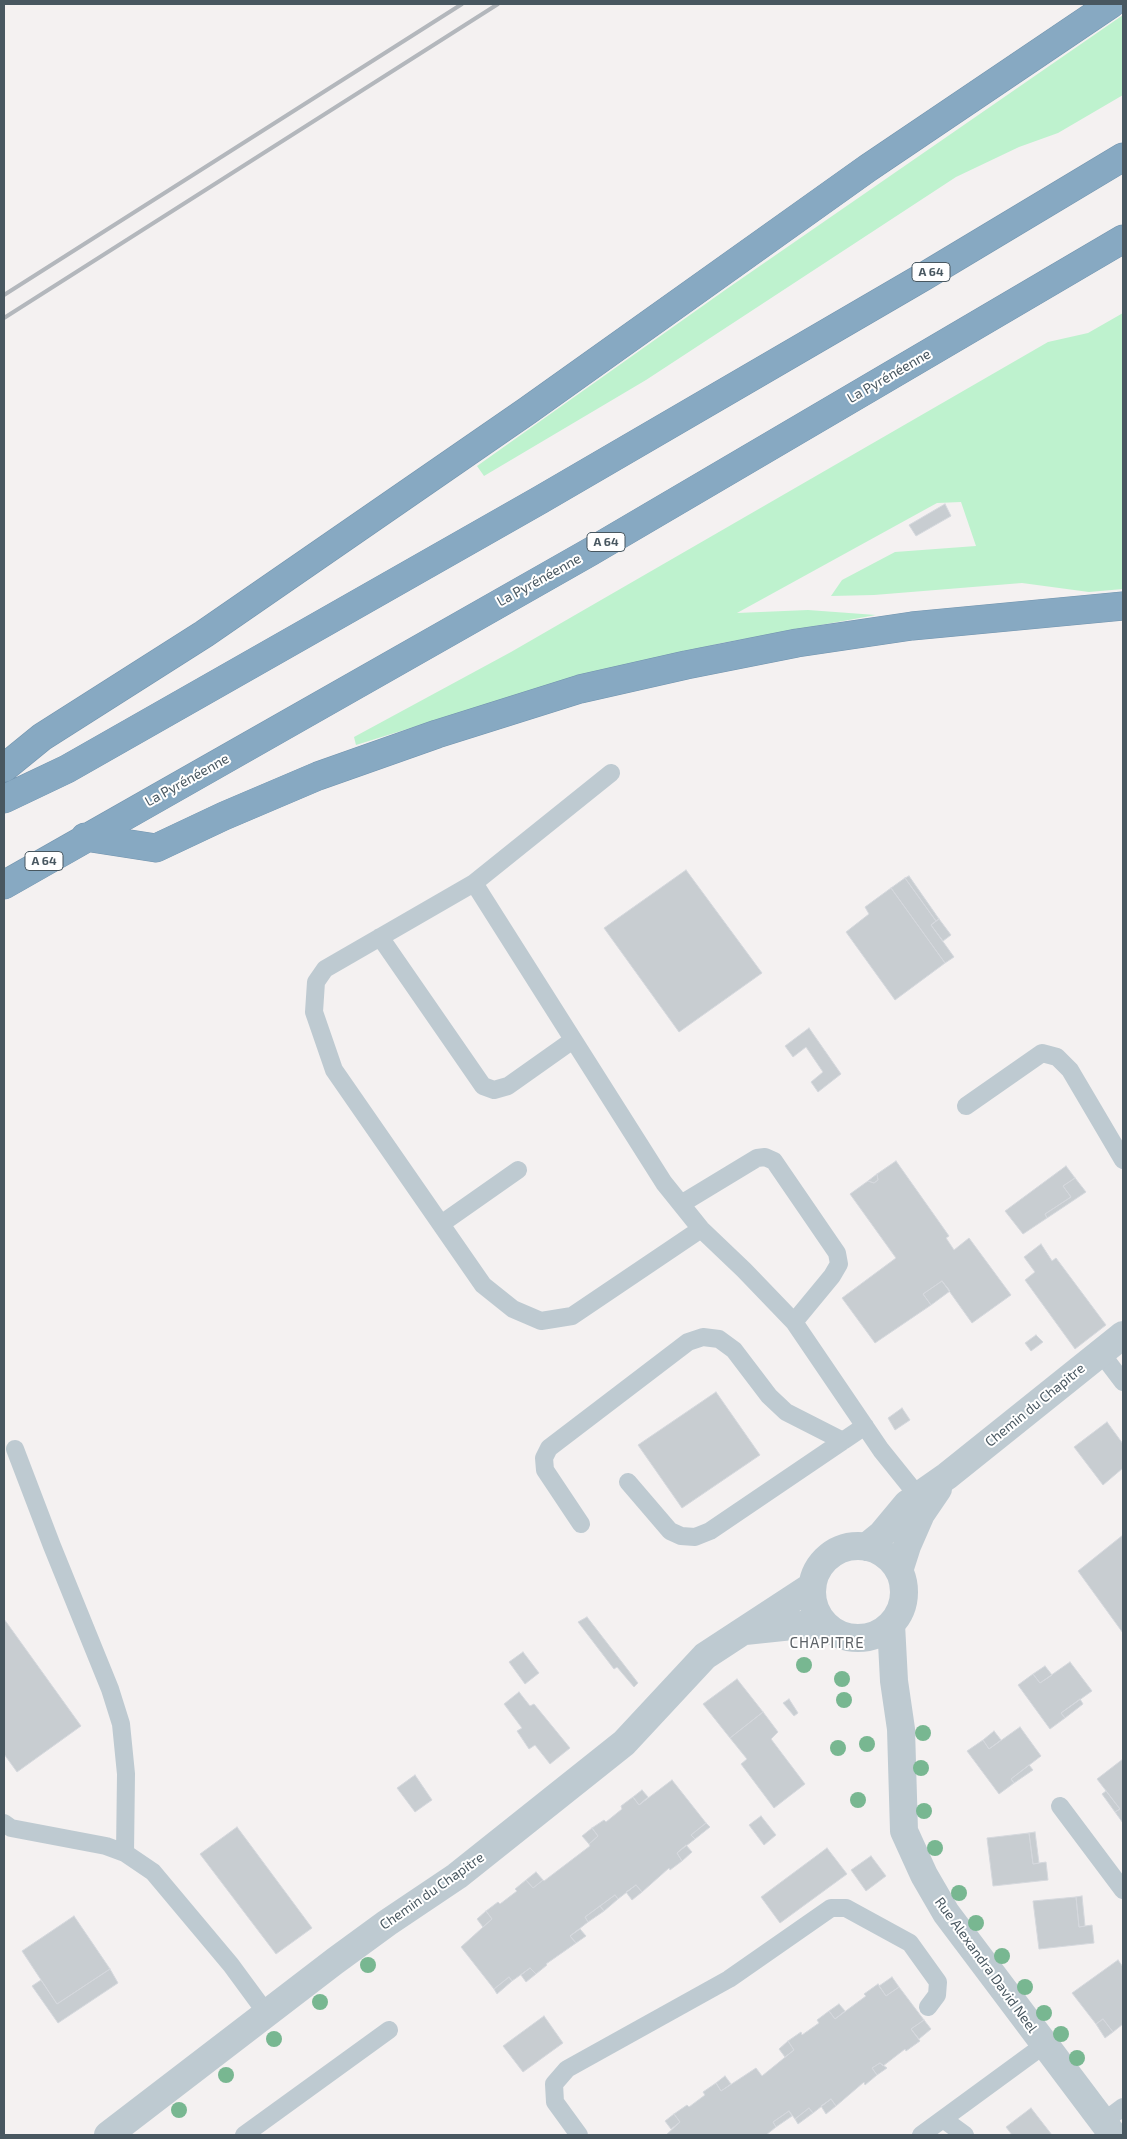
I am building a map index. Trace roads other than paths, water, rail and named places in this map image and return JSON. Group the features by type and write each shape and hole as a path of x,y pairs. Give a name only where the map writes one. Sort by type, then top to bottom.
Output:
{"highway":[{"path":"4,768 42,737 204,634 511,422 868,168 1111,4"},
{"name":"A 64","path":"4,799 67,769 523,509 923,277 1123,157"},
{"name":"La Pyrénéenne","path":"4,885 85,837 590,552 1123,239"},
{"path":"85,837 156,848 224,816 318,776 437,734 580,689 686,665 797,643 912,626 1123,606"}],"street":[{"name":"Chemin du Chapitre","path":"866,1547 882,1534 907,1504 947,1476 1123,1335"},
{"name":"Chemin du Chapitre","path":"899,1571 907,1546 921,1514 947,1476"},
{"path":"851,1547 866,1547 885,1556 899,1571 904,1585 904,1599 900,1612 891,1624 880,1633 867,1638 853,1638 837,1634 824,1624 816,1613 812,1600 812,1586 816,1572 824,1560 837,1551 851,1547"},
{"name":"Chemin du Chapitre","path":"108,2135 387,1923 457,1876 624,1743 705,1656 812,1586"},
{"name":"Chemin du Chapitre","path":"741,1632 824,1624"},
{"name":"Rue Alexandra David Neel","path":"891,1624 894,1681 901,1729 904,1831 924,1875 946,1913 1044,2045 1113,2122"},
{"path":"853,1638 894,1681"}],"lane":[{"path":"611,773 474,883 325,969 316,982 314,1012 334,1070 483,1285 513,1309 541,1321 572,1316 701,1229"},
{"path":"474,883 664,1182 701,1229 794,1322 881,1450 918,1496"},
{"path":"380,937 483,1086 494,1090 508,1086 573,1040"},
{"path":"966,1106 1042,1053 1056,1057 1070,1070 1123,1160"},
{"path":"681,1204 757,1158 765,1157 774,1161 837,1253 839,1264 832,1276 794,1322"},
{"path":"441,1224 518,1170"},
{"path":"581,1524 545,1470 544,1458 549,1448 688,1342 703,1336 719,1340 734,1350 769,1396 786,1412 844,1441"},
{"path":"1100,1353 1123,1382"},
{"path":"628,1482 670,1531 681,1536 695,1537 710,1530 865,1426"},
{"path":"15,1449 110,1689 122,1724 126,1774 124,1853"},
{"path":"1060,1806 1123,1890"},
{"path":"4,1823 11,1828 106,1846 124,1853 153,1872 231,1965 266,2014"},
{"path":"579,2135 555,2102 554,2084 567,2069 729,1979 831,1908 846,1908 910,1943 938,1982 937,1995 928,2007"},
{"path":"244,2135 389,2030"},
{"name":"Rue Alexandra David Neel","path":"921,2135 1044,2045"},
{"path":"943,2119 965,2135"}],"railway":[{"path":"4,295 462,4"},
{"path":"4,318 498,4"}],"district":[{"name":"CHAPITRE","path":"827,1643"}]}
